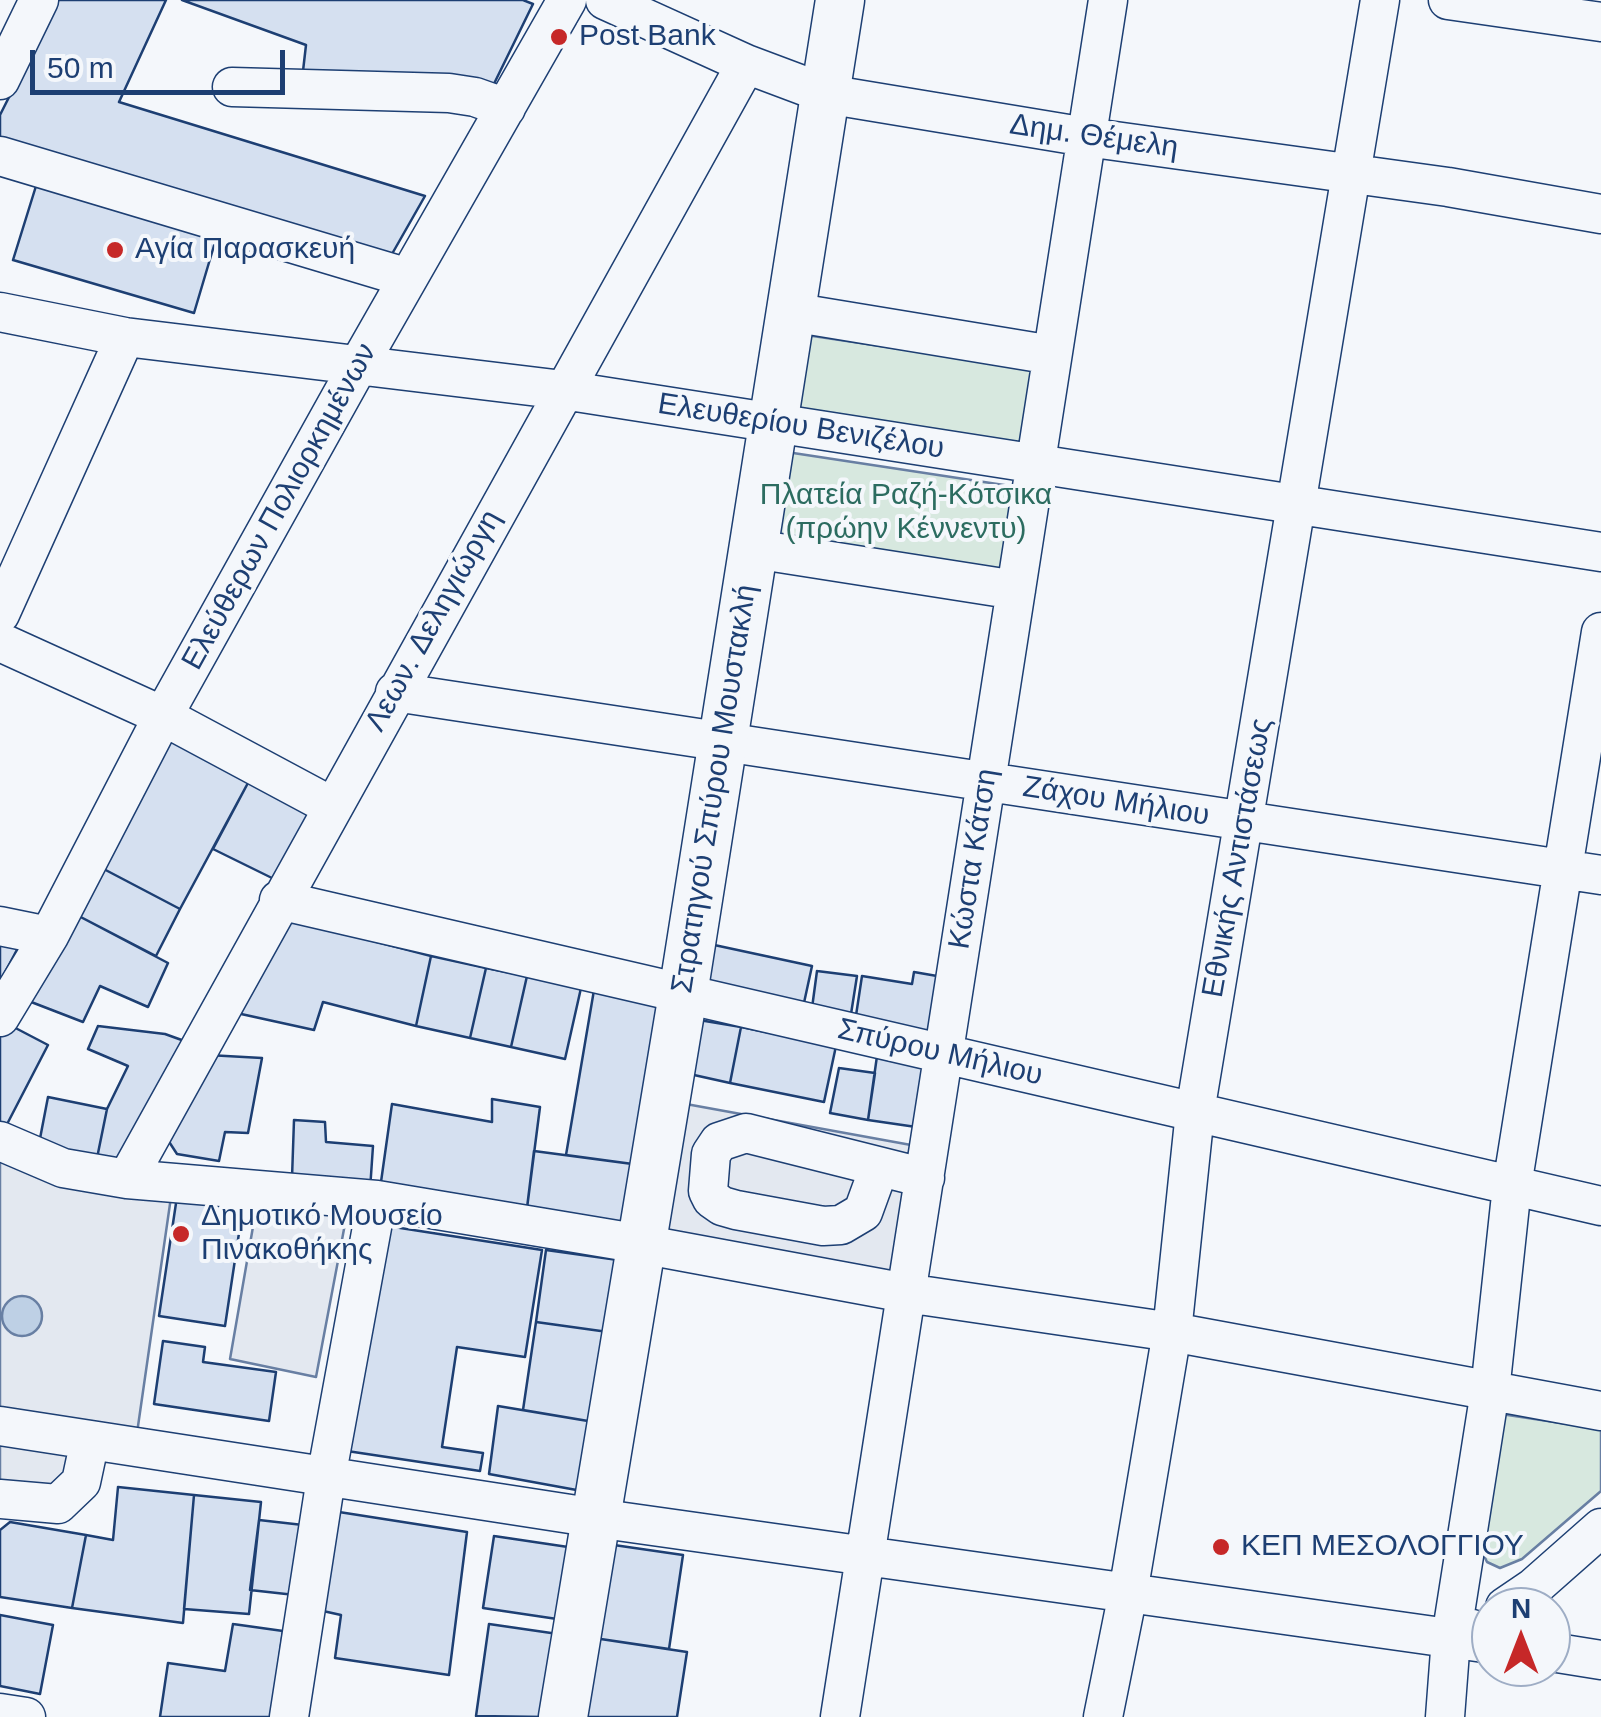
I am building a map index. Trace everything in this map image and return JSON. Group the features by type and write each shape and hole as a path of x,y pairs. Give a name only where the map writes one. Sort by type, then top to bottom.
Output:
{"main road":[{"name":"Στρατηγού Σπύρου Μουστακλή","path":"563,1717 683,994 840,0"}],"street":[{"path":"0,80 38,0"},
{"name":"Ελεύθερων Πολιορκημένων","path":"0,1017 49,936 163,716 358,366 567,0"},
{"name":"Δημ. Θέμελη","path":"604,0 746,64 826,94 1086,137 1352,172 1601,214"},
{"name":"Κώστα Κάτση","path":"840,1717 1108,0"},
{"name":"Εθνικής Αντιστάσεως","path":"1102,1717 1128,1593 1172,1332 1195,1112 1380,0"},
{"path":"1448,0 1601,22"},
{"name":"Λεων. Δεληγιώργη","path":"126,1179 746,64"},
{"path":"232,87 449,93 506,108"},
{"path":"0,156 408,278"},
{"name":"Ελευθερίου Βενιζέλου","path":"0,312 125,337 562,390 1601,552"},
{"path":"791,312 1052,355"},
{"path":"0,614 125,337"},
{"path":"754,549 1016,590"},
{"path":"1445,1717 1451,1638 1490,1390 1512,1186 1601,632"},
{"path":"0,642 163,716 332,806"},
{"name":"Ζάχου Μήλιου","path":"395,692 1601,875"},
{"name":"Σπύρου Μήλιου","path":"279,900 1601,1206"},
{"path":"0,926 49,936"},
{"path":"0,1140 63,1168 126,1179 377,1200 906,1293 1172,1332 1601,1410"},
{"path":"879,1168 925,1178"},
{"path":"289,1717 326,1478 377,1200"},
{"path":"0,1426 596,1518 1471,1641"},
{"path":"0,1499 58,1504 81,1482 90,1440"},
{"path":"1535,1587 1601,1528"},
{"path":"1451,1638 1471,1628"},
{"path":"1571,1655 1601,1660"},
{"path":"0,1712 26,1717"}],"green space":[{"name":"Πλατεία Ραζή-Κότσικα (πρώην Κέννεντυ)","path":"799,334 1037,369 1025,445 788,410"},
{"name":"Πλατεία Ραζή-Κότσικα (πρώην Κέννεντυ)","path":"780,451 1017,487 1004,573 767,536"},
{"path":"1501,1414 1601,1429 1601,1491 1522,1559 1500,1568 1487,1562 1482,1551"}],"shaded area":[{"path":"675,1102 922,1147 902,1285 651,1239"},
{"path":"0,1141 171,1197 135,1447 90,1441 81,1482 0,1499"},
{"path":"258,1198 348,1208 316,1377 230,1359"}],"water":[{"path":"22,1296 36,1302 42,1316 36,1330 22,1336 8,1330 2,1316 8,1302"}],"building":[{"path":"58,0 166,0 119,102 425,196 388,261 0,145 0,115"},
{"path":"182,0 523,0 533,4 489,94 303,71 306,45"},
{"name":"Αγία Παρασκευή","path":"36,186 216,239 194,313 13,260"},
{"path":"165,737 249,781 180,909 98,866"},
{"path":"249,781 314,811 276,880 213,849"},
{"path":"98,866 180,909 156,956 73,913"},
{"path":"73,913 168,963 148,1007 100,986 83,1022 26,1000"},
{"path":"285,918 431,956 416,1026 323,1002 314,1030 232,1012"},
{"path":"0,940 20,944 0,982"},
{"path":"705,943 812,966 802,1012 695,988"},
{"path":"431,956 486,968 470,1038 416,1026"},
{"path":"486,968 527,976 511,1047 470,1038"},
{"path":"817,971 857,976 851,1014 812,1008"},
{"path":"914,972 937,976 928,1033 855,1022 862,976 912,984"},
{"path":"527,976 581,988 565,1059 511,1047"},
{"path":"594,990 669,1005 640,1165 566,1155"},
{"path":"693,1019 741,1027 730,1083 685,1073"},
{"path":"4,1022 48,1045 4,1130 0,1128 0,1030"},
{"path":"98,1026 165,1034 190,1043 126,1167 96,1163 107,1109 128,1066 88,1049"},
{"path":"741,1027 836,1046 824,1102 730,1083"},
{"path":"208,1055 262,1058 248,1133 225,1132 219,1161 177,1154 164,1134"},
{"path":"877,1056 932,1064 923,1128 868,1120"},
{"path":"839,1068 875,1073 868,1120 830,1113"},
{"path":"48,1097 107,1109 96,1163 38,1149"},
{"path":"492,1099 540,1107 526,1216 380,1189 392,1104 492,1122"},
{"path":"294,1120 325,1122 326,1142 373,1146 370,1190 292,1178"},
{"path":"534,1151 640,1165 628,1232 526,1216"},
{"path":"178,1190 244,1200 225,1326 159,1316"},
{"path":"381,1225 542,1250 525,1357 457,1347 442,1447 483,1453 480,1471 347,1451"},
{"path":"546,1250 618,1260 608,1332 536,1322"},
{"path":"536,1322 608,1332 594,1422 523,1410"},
{"path":"163,1341 205,1347 203,1362 276,1372 269,1421 154,1404"},
{"path":"498,1406 594,1422 582,1491 489,1474"},
{"path":"118,1487 194,1495 183,1623 72,1608 86,1535 113,1540"},
{"path":"194,1495 261,1502 249,1614 184,1609"},
{"path":"339,1512 467,1532 449,1675 335,1658 341,1615 323,1611"},
{"path":"259,1520 303,1525 295,1595 250,1590"},
{"path":"10,1522 86,1535 72,1608 0,1597 0,1530"},
{"path":"494,1536 568,1547 557,1619 483,1608"},
{"path":"607,1544 683,1555 669,1649 594,1638"},
{"path":"0,1615 53,1625 40,1694 0,1686"},
{"path":"233,1624 283,1631 271,1717 160,1717 168,1663 225,1671"},
{"path":"489,1624 558,1634 546,1717 476,1716"},
{"path":"594,1638 687,1652 677,1717 582,1717"}],"place":[{"name":"Post Bank","path":"559,37"},
{"name":"Αγία Παρασκευή","path":"115,250"},
{"name":"Δημοτικό Μουσείο Πινακοθήκης","path":"181,1234"},
{"name":"ΚΕΠ ΜΕΣΟΛΟΓΓΙΟΥ","path":"1221,1547"}]}
